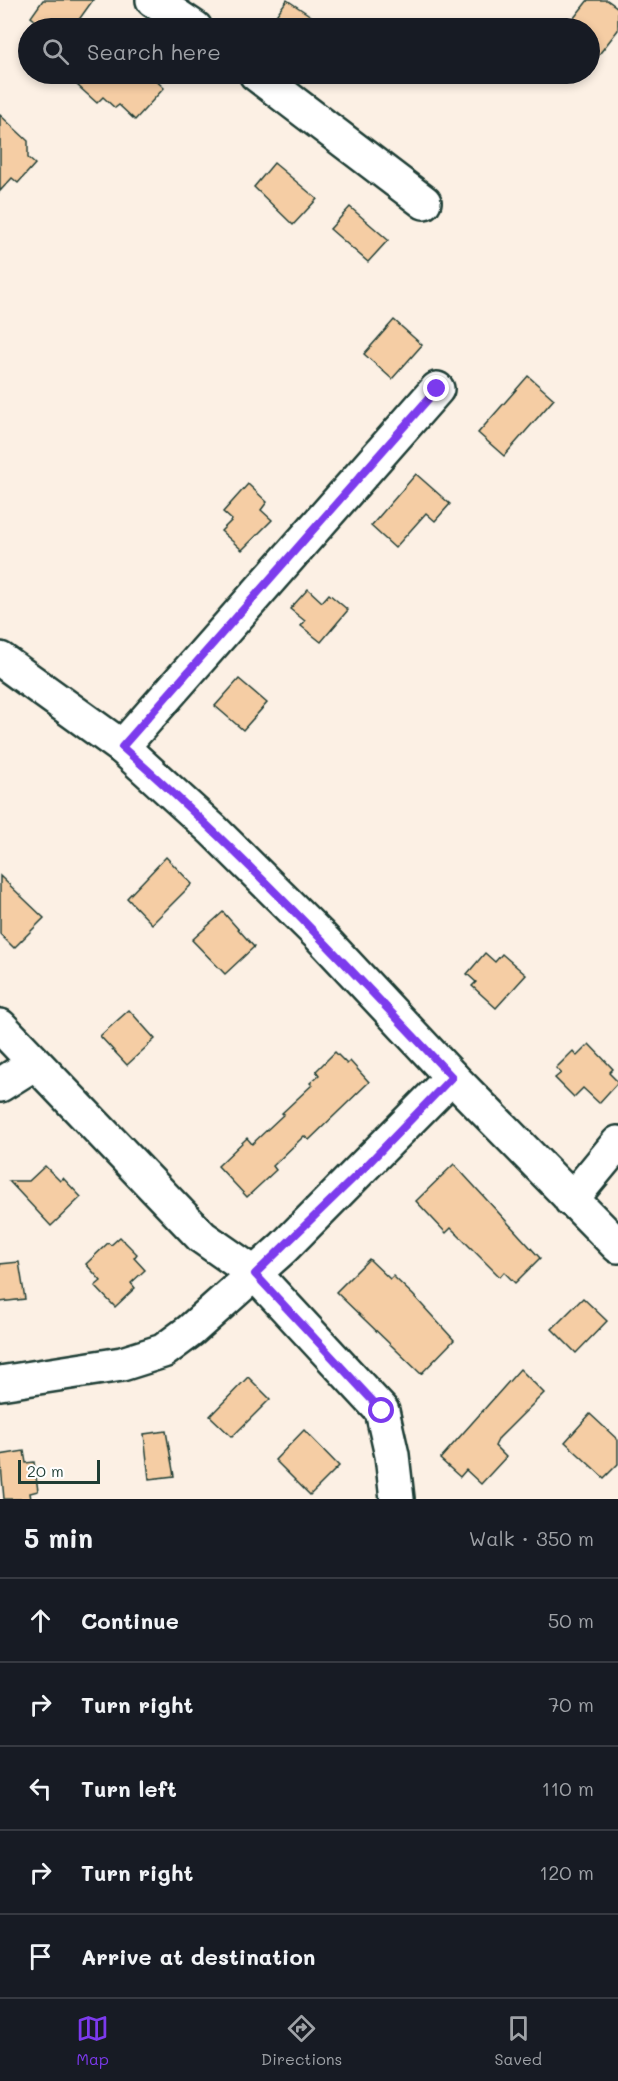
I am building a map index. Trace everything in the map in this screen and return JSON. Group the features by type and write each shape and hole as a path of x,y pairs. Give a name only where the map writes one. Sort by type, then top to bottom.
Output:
{"street":[{"path":"153,0 180,18"},
{"path":"269,84 424,202"},
{"path":"122,747 437,389"},
{"path":"0,659 122,747 213,830 319,935 452,1077 618,1246"},
{"path":"0,1026 202,1237 255,1274 382,1411 392,1455 397,1499"},
{"path":"0,1085 35,1064"},
{"path":"0,1383 122,1364 163,1351 190,1332 255,1274 365,1167 452,1077"},
{"path":"571,1200 618,1143"}],"building":[{"path":"43,0 93,0 80,18 31,17"},
{"path":"287,0 314,18 274,18"},
{"path":"588,0 607,0 618,8 618,30 600,53 600,18 574,18"},
{"path":"160,84 164,88 135,120 119,105 115,108 103,97 97,103 77,85"},
{"path":"0,115 28,141 28,158 35,164 18,183 12,178 0,191"},
{"path":"274,163 317,199 293,225 254,187"},
{"path":"350,207 388,240 368,262 330,229"},
{"path":"394,320 422,345 392,379 364,354"},
{"path":"528,376 554,399 504,456 478,433"},
{"path":"416,474 450,504 435,521 426,513 395,548 371,526"},
{"path":"248,484 267,502 261,510 272,520 242,550 221,531 232,520 223,512"},
{"path":"308,589 322,602 329,594 348,610 321,642 301,626 305,621 290,609"},
{"path":"239,679 267,703 243,730 215,706"},
{"path":"166,857 192,884 152,924 127,898"},
{"path":"0,876 44,918 14,948 0,934"},
{"path":"223,912 254,947 225,974 192,940"},
{"path":"485,953 495,962 502,954 526,975 496,1008 472,986 476,982 467,974"},
{"path":"129,1010 155,1039 127,1065 100,1036"},
{"path":"589,1044 613,1069 609,1073 618,1082 599,1103 583,1088 574,1097 555,1078 561,1073 556,1068 573,1051 577,1056"},
{"path":"335,1052 347,1064 350,1061 369,1082 309,1140 304,1136 273,1166 276,1170 247,1197 218,1166 247,1138 252,1144 284,1114 282,1113 312,1085 310,1083 319,1075 316,1071"},
{"path":"454,1164 540,1258 515,1283 504,1272 500,1277 451,1228 446,1233 416,1201"},
{"path":"45,1166 60,1181 63,1178 81,1197 51,1226 9,1181 29,1181"},
{"path":"120,1237 137,1254 134,1258 145,1270 131,1283 135,1288 115,1307 95,1286 101,1281 86,1264 108,1243 111,1245"},
{"path":"369,1259 390,1279 393,1276 413,1295 454,1340 421,1374 336,1292"},
{"path":"19,1262 25,1299 0,1302 0,1264"},
{"path":"583,1298 607,1321 576,1353 552,1329"},
{"path":"520,1369 544,1393 499,1438 495,1446 506,1457 481,1484 466,1470 460,1477 440,1459"},
{"path":"248,1377 270,1399 232,1437 210,1416"},
{"path":"590,1414 618,1440 618,1464 604,1478 565,1442"},
{"path":"304,1430 339,1466 310,1495 275,1460"},
{"path":"166,1431 174,1476 149,1479 144,1434"},
{"path":"24,1451 26,1463 34,1462 38,1491 30,1493 31,1499 4,1499 0,1455"}],"route":[{"path":"382,1411 344,1367 255,1274 365,1167 452,1077 319,935 213,830 122,747 437,389"}]}
